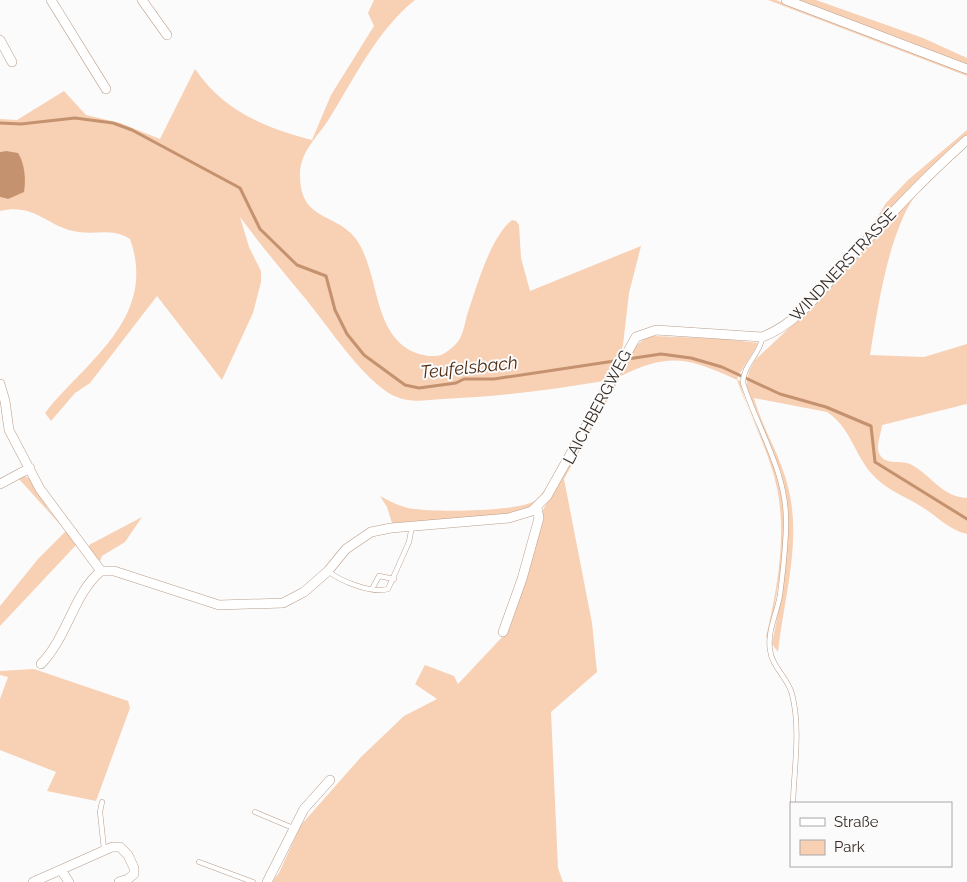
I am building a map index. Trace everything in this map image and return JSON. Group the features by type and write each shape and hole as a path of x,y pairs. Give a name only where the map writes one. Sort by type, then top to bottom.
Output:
{"street":[{"path":"50,0 106,89"},
{"path":"142,0 167,35"},
{"path":"786,0 967,69"},
{"path":"0,40 12,62"},
{"name":"WINDNERSTRASSE","path":"762,337 787,324 802,310 915,188 967,140"},
{"name":"LAICHBERGWEG","path":"536,508 547,496 570,457 636,338 656,330 762,337"},
{"path":"0,384 6,402 9,430 40,489 101,571"},
{"path":"0,484 30,468"},
{"path":"41,664 63,635 82,593 101,571 114,571 225,606 274,605 289,601 304,592 328,570 346,549 363,536 381,529 510,518 536,508 539,518 522,579 504,632"},
{"path":"267,882 304,809 330,780"},
{"path":"34,882 104,849 120,847 134,868 134,874 128,879 119,882"},
{"path":"61,870 69,882"}],"lane":[{"path":"762,337 760,346 743,372 743,383 774,458 786,506 781,588 770,643 772,657 786,679 794,704 796,768 793,802"},
{"path":"328,570 342,582 372,589 388,589 409,542 412,526"},
{"path":"372,589 379,576 394,579"},
{"path":"102,802 100,812 104,849"},
{"path":"255,812 293,828"},
{"path":"199,862 253,882"}],"green space":[{"path":"374,0 415,0 389,26 367,56 329,119 306,152 300,175 302,190 306,201 312,209 348,230 356,239 370,269 385,320 392,334 404,346 419,354 436,356 446,353 458,342 490,251 504,228 512,220 516,221 519,225 521,258 530,291 641,246 629,293 623,345 618,364 549,488 535,506 511,515 392,523 387,507 380,496 406,507 441,511 497,509 527,504 536,500 553,479 604,381 483,397 419,401 397,397 372,380 360,367 240,217 249,247 261,271 261,282 253,313 222,380 157,296 90,383 75,393 51,421 45,413 113,336 126,315 134,292 136,267 130,239 123,235 73,231 31,212 12,209 0,211 0,197 8,199 23,179 24,171 6,151 0,152 0,119 17,120 64,91 86,115 120,123 160,139 195,69 218,96 246,115 277,130 312,140 331,95 374,26 368,13"},
{"path":"768,0 776,0 967,72 967,76"},
{"path":"797,0 816,0 923,38 967,58 967,66"},
{"path":"967,130 967,136 936,163 869,231 886,203 908,180"},
{"path":"920,189 909,205 900,224 886,268 870,355 924,357 967,344 967,404 882,425 878,448 880,455 886,460 908,463 944,490 958,497 967,498 967,534 949,526 876,479 865,465 847,433 835,418 827,412 754,398 784,472 791,504 793,525 791,568 778,652 772,644 782,592 787,503 781,472 746,386 749,371 755,360 802,316"},
{"path":"654,336 724,339 758,343 737,380 706,367 679,361 653,363 621,376 564,479 592,623 597,672 551,712 558,868 563,882 272,882 279,873 301,825 361,757 404,716 437,699 415,684 425,665 454,676 458,684 506,633 528,575 543,510 635,347 645,338"},
{"path":"737,380 740,381 746,402 772,462 781,494 784,536 779,577 768,640 766,637 774,601 781,544 780,507 774,474"},
{"path":"24,476 31,479 48,509 77,544 0,626 0,606 38,559 66,531 19,479"},
{"path":"142,517 125,542 102,556 100,561 91,552 89,545"},
{"path":"34,669 128,701 130,708 96,801 47,791 56,772 0,750 0,699 8,677 0,675 0,671"}],"shaded area":[{"path":"0,152 18,153 24,167 25,177 24,192 8,199 0,197"}],"waterway":[{"name":"Teufelsbach","path":"0,123 21,124 75,118 113,123 132,130 240,188 260,229 297,265 326,276 335,310 347,334 364,355 405,385 419,388 456,383 464,379 494,379 661,354 691,358 722,367 780,394 826,407 871,426 875,462 967,519"}]}
